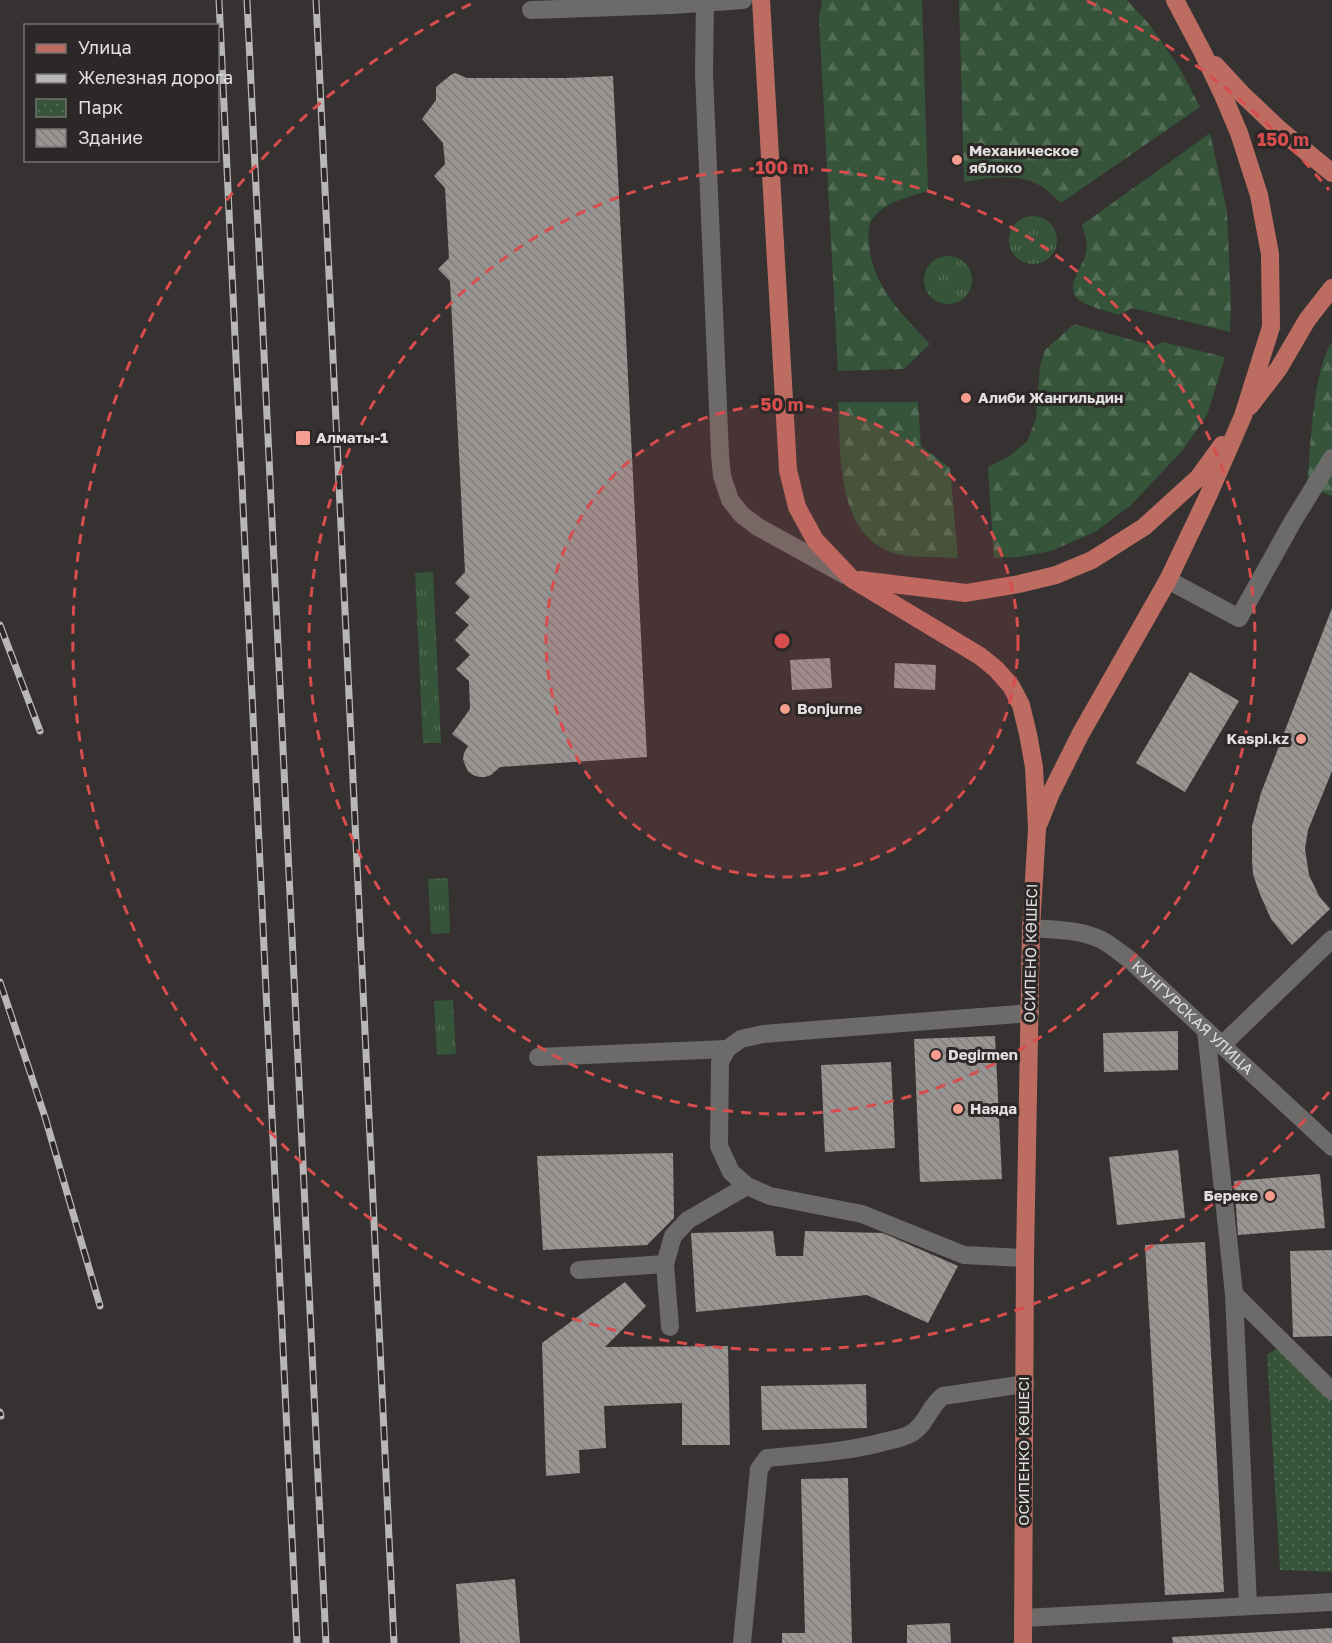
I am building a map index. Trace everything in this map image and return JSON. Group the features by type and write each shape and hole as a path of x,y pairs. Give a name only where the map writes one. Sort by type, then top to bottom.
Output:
{"main road":[{"path":"761,0 788,470 797,507 815,540 852,579 980,656 1011,686 1021,705 1034,767 1036,829"},
{"path":"1160,0 1242,94 1280,130 1332,172"},
{"path":"1036,829 1081,733 1168,580 1208,496 1243,416 1271,327 1270,254 1259,195 1239,132 1203,51 1175,0"},
{"path":"852,579 966,594 1056,575 1092,560 1144,527 1198,478 1279,368 1307,320 1332,288"},
{"name":"ОСИПЕНО КӨШЕСІ","path":"1025,1258 1031,928 1036,829"},
{"name":"ОСИПЕНКО КӨШЕСІ","path":"1023,1643 1025,1258"}],"street":[{"path":"531,10 743,0"},
{"path":"705,1 704,74 722,476 730,500 742,515 759,527 852,579"},
{"path":"1168,580 1239,618 1293,520 1332,458"},
{"name":"КУНГУРСКАЯ УЛИЦА","path":"1031,928 1087,934 1104,941 1129,959 1332,1147"},
{"path":"1222,1045 1332,939"},
{"path":"1025,1258 964,1254 862,1214 770,1196 747,1186 731,1172 719,1146 720,1062 727,1049 741,1039 763,1034 1030,1013"},
{"path":"1206,1030 1233,1294 1248,1606"},
{"path":"538,1057 727,1049"},
{"path":"670,1327 665,1264 673,1236 688,1220 747,1186"},
{"path":"579,1270 665,1264"},
{"path":"1233,1294 1332,1391"},
{"path":"742,1643 759,1469 767,1458 867,1446 909,1435 928,1417 937,1401 943,1396 1025,1384"},
{"path":"1023,1618 1332,1602"}],"green space":[{"path":"822,0 922,0 928,191 885,207 872,220 869,233 871,258 882,286 899,311 930,344 904,369 838,371 819,19"},
{"path":"959,0 1127,0 1149,24 1179,67 1200,107 1061,203 1042,187 1021,178 1002,177 964,182"},
{"path":"1210,133 1227,211 1230,332 1132,308 1119,315 1079,300 1075,295 1073,283 1087,249 1082,225"},
{"path":"1033,216 1050,223 1057,240 1050,257 1033,264 1016,257 1009,240 1016,223"},
{"path":"948,256 965,263 972,280 965,297 948,304 931,297 924,280 931,263"},
{"path":"1074,324 1154,346 1163,342 1225,357 1207,415 1182,451 1130,506 1095,532 1051,551 1019,557 994,558 988,467 1010,456 1028,440 1036,418 1040,366 1045,350"},
{"path":"1332,342 1332,496 1307,487 1316,391 1325,355"},
{"path":"838,402 918,402 921,446 950,468 958,558 916,557 893,553 874,543 860,528 851,510 845,489 841,466"},
{"path":"433,572 441,743 423,743 415,573"},
{"path":"448,878 450,933 431,934 428,879"},
{"path":"453,1000 456,1054 437,1055 434,1001"},
{"path":"1284,1343 1332,1391 1332,1572 1280,1570 1267,1355"}],"building":[{"path":"455,73 467,78 613,76 647,757 500,767 491,775 479,777 468,771 465,765 463,759 468,746 452,734 470,709 469,681 456,669 470,655 455,640 469,625 455,613 470,597 455,583 465,572 450,281 438,269 449,258 445,188 434,176 445,164 443,143 422,119 436,100 436,87"},
{"path":"1332,608 1332,771 1308,830 1305,849 1309,875 1319,896 1330,909 1292,945 1271,919 1259,892 1253,874 1252,826 1261,793"},
{"path":"830,658 832,688 792,690 790,660"},
{"path":"895,663 936,665 935,690 894,688"},
{"path":"1190,672 1239,701 1185,792 1136,763"},
{"path":"1178,1031 1178,1070 1104,1072 1103,1033"},
{"name":"Наяда","path":"995,1036 1002,1179 920,1182 914,1039"},
{"path":"891,1062 895,1148 825,1152 821,1065"},
{"path":"1178,1150 1185,1218 1117,1225 1109,1157"},
{"path":"673,1153 674,1218 647,1245 543,1250 537,1156"},
{"path":"1320,1174 1325,1228 1238,1235 1234,1181"},
{"path":"773,1231 776,1256 803,1256 805,1231 883,1233 958,1266 928,1323 867,1295 696,1312 691,1233"},
{"path":"1205,1242 1224,1592 1165,1595 1145,1245"},
{"path":"1332,1250 1332,1336 1293,1337 1290,1251"},
{"path":"625,1282 646,1306 605,1347 728,1346 730,1445 682,1445 682,1403 604,1406 606,1448 579,1450 580,1473 546,1476 542,1343"},
{"path":"866,1384 867,1428 762,1430 761,1386"},
{"path":"848,1478 852,1643 782,1643 782,1633 805,1633 801,1479"},
{"path":"515,1579 520,1643 460,1643 456,1584"},
{"path":"950,1623 951,1643 907,1643 907,1625"},
{"path":"1332,1628 1332,1643 1173,1643 1172,1637"}],"railway":[{"path":"219,0 297,1643"},
{"path":"247,0 326,1643"},
{"path":"316,0 394,1643"},
{"path":"0,625 40,731"},
{"path":"0,982 45,1117 100,1306"},
{"path":"0,1412 1,1416"}],"place":[{"name":"Механическое яблоко","path":"957,160"},
{"name":"Алиби Жангильдин","path":"966,398"},
{"name":"Алматы-1","path":"303,438"},
{"name":"Bonjurne","path":"785,709"},
{"name":"Kaspi.kz","path":"1301,739"},
{"name":"Degirmen","path":"936,1055"},
{"name":"Наяда","path":"958,1109"},
{"name":"Береке","path":"1270,1196"}]}
